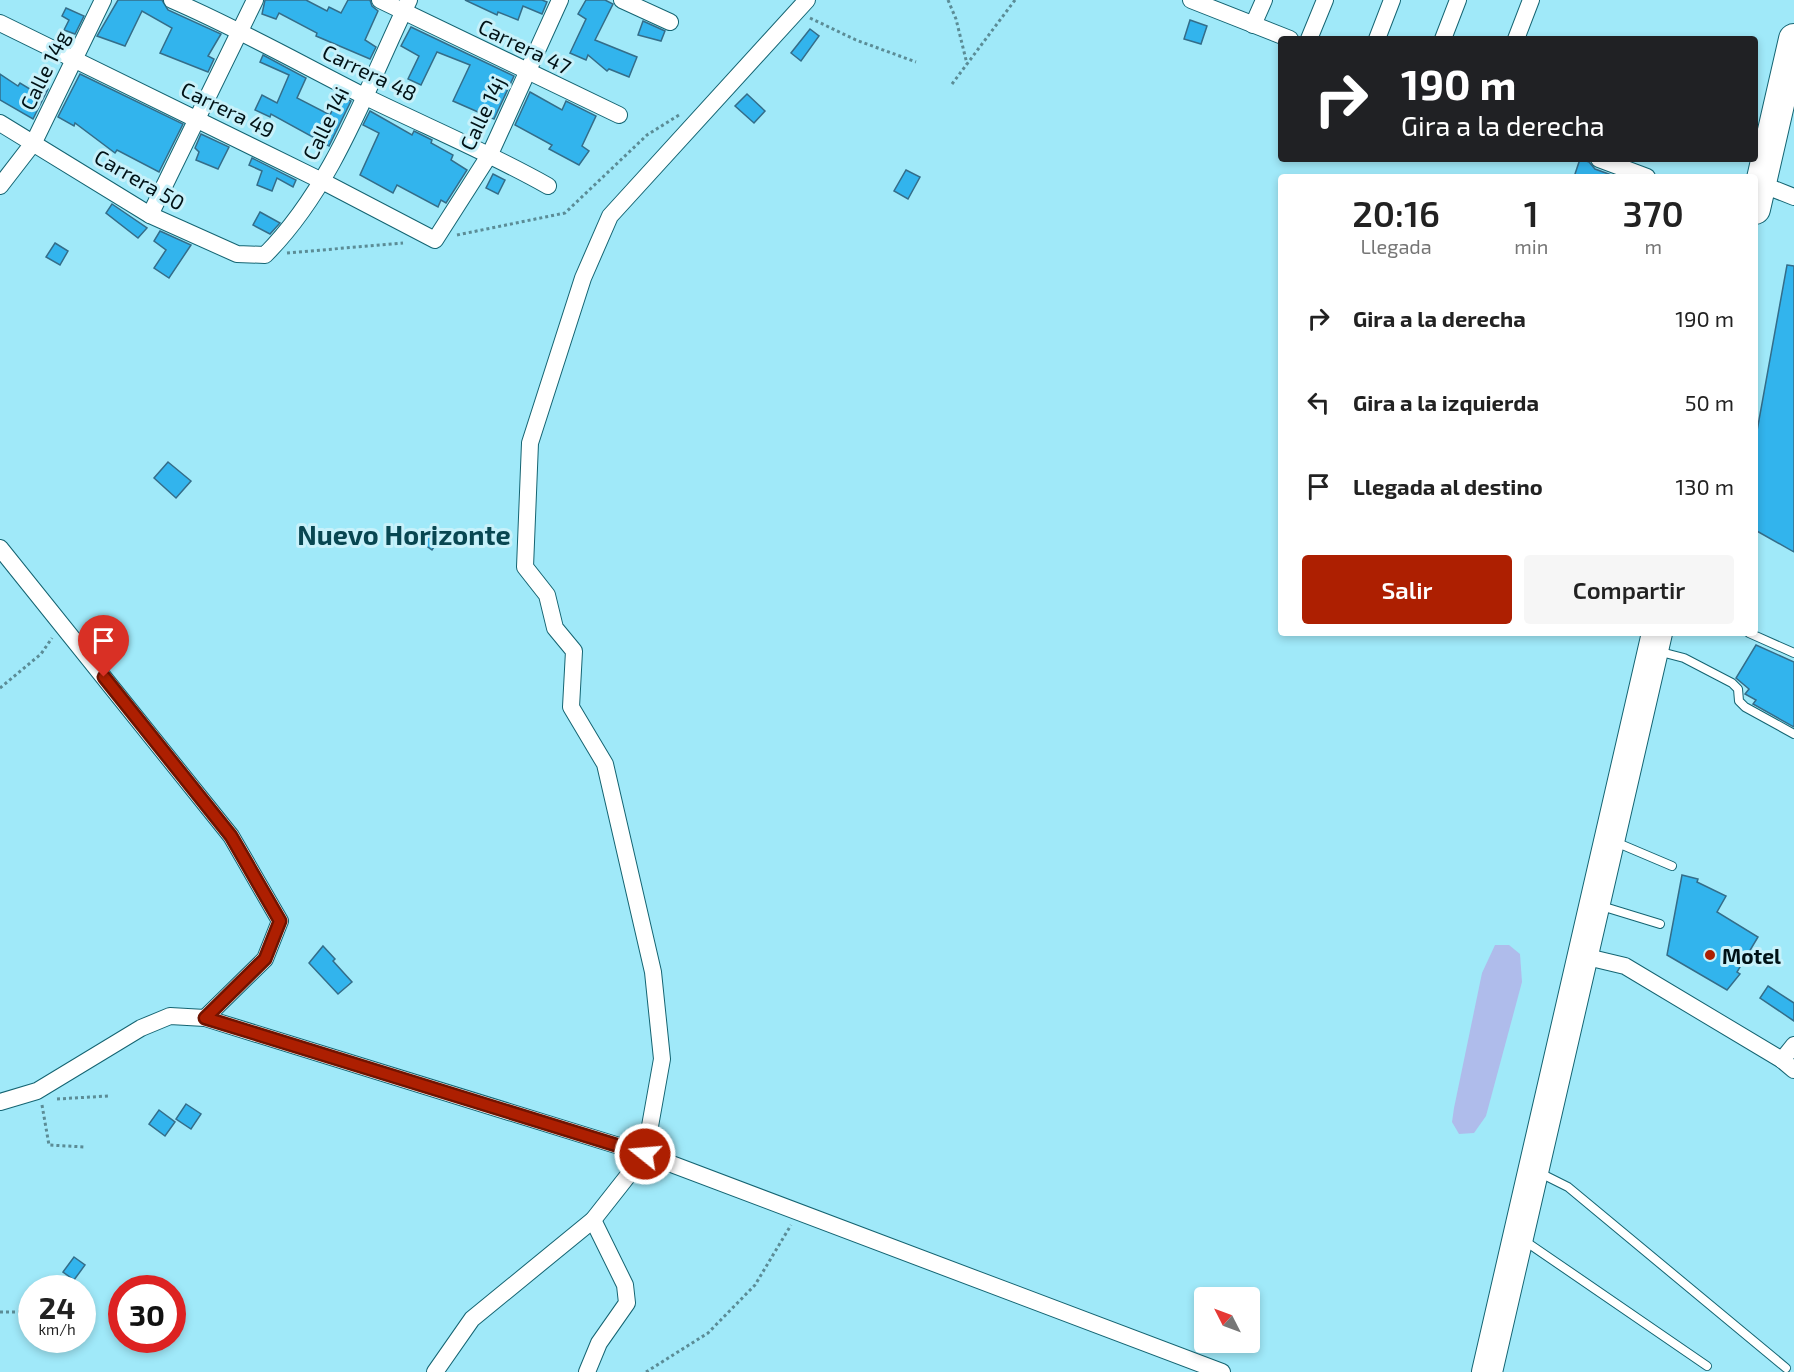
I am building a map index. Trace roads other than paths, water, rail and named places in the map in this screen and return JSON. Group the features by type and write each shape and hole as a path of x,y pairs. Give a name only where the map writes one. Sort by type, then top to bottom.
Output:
{"highway":[{"path":"1758,196 1794,39"},
{"path":"1487,1372 1655,642"}],"street":[{"name":"Calle 14g","path":"0,186 34,142 103,0"},
{"name":"Carrera 48","path":"172,0 240,30 364,96 490,154 548,186"},
{"path":"150,215 255,0"},
{"name":"Carrera 47","path":"380,0 406,6 527,72 619,115"},
{"name":"Calle 14j","path":"435,240 490,154 560,0"},
{"path":"622,0 670,22"},
{"path":"1253,25 1264,0"},
{"path":"1310,36 1325,0"},
{"path":"1378,36 1392,0"},
{"path":"1444,36 1458,0"},
{"path":"1517,36 1531,0"},
{"path":"1196,1 1282,36"},
{"name":"Calle 14i","path":"265,255 288,232 322,181 406,6"},
{"path":"435,1372 472,1319 593,1220 645,1154 662,1059 653,972 605,764 571,707 574,651 555,628 547,594 525,567 530,443 583,278 610,216 802,6"},
{"name":"Carrera 49","path":"0,23 322,181 435,240"},
{"name":"Carrera 50","path":"0,123 150,215 237,254 265,255"},
{"path":"1607,162 1639,174"},
{"path":"1758,196 1794,197"},
{"path":"0,548 231,836 280,921 265,959 205,1018"},
{"path":"1583,956 1625,966 1788,1065 1794,1045"},
{"path":"0,1102 39,1095 141,1028 170,1016 205,1018 645,1154 1222,1372"},
{"path":"587,1372 599,1343 627,1303 625,1286 593,1220"}],"lane":[{"path":"1756,636 1794,653"},
{"path":"1655,642 1732,683 1738,688 1739,701 1794,735"},
{"path":"1610,840 1672,866"},
{"path":"1595,904 1660,924"},
{"path":"1534,1170 1568,1187 1786,1368"},
{"path":"1518,1236 1568,1268 1707,1366"}],"water":[{"path":"1495,945 1509,945 1520,954 1522,982 1486,1116 1474,1133 1459,1134 1452,1122 1454,1108 1482,973"}],"place":[{"name":"Motel","path":"1710,955"}],"district":[{"name":"Nuevo Horizonte","path":"404,534"}]}
